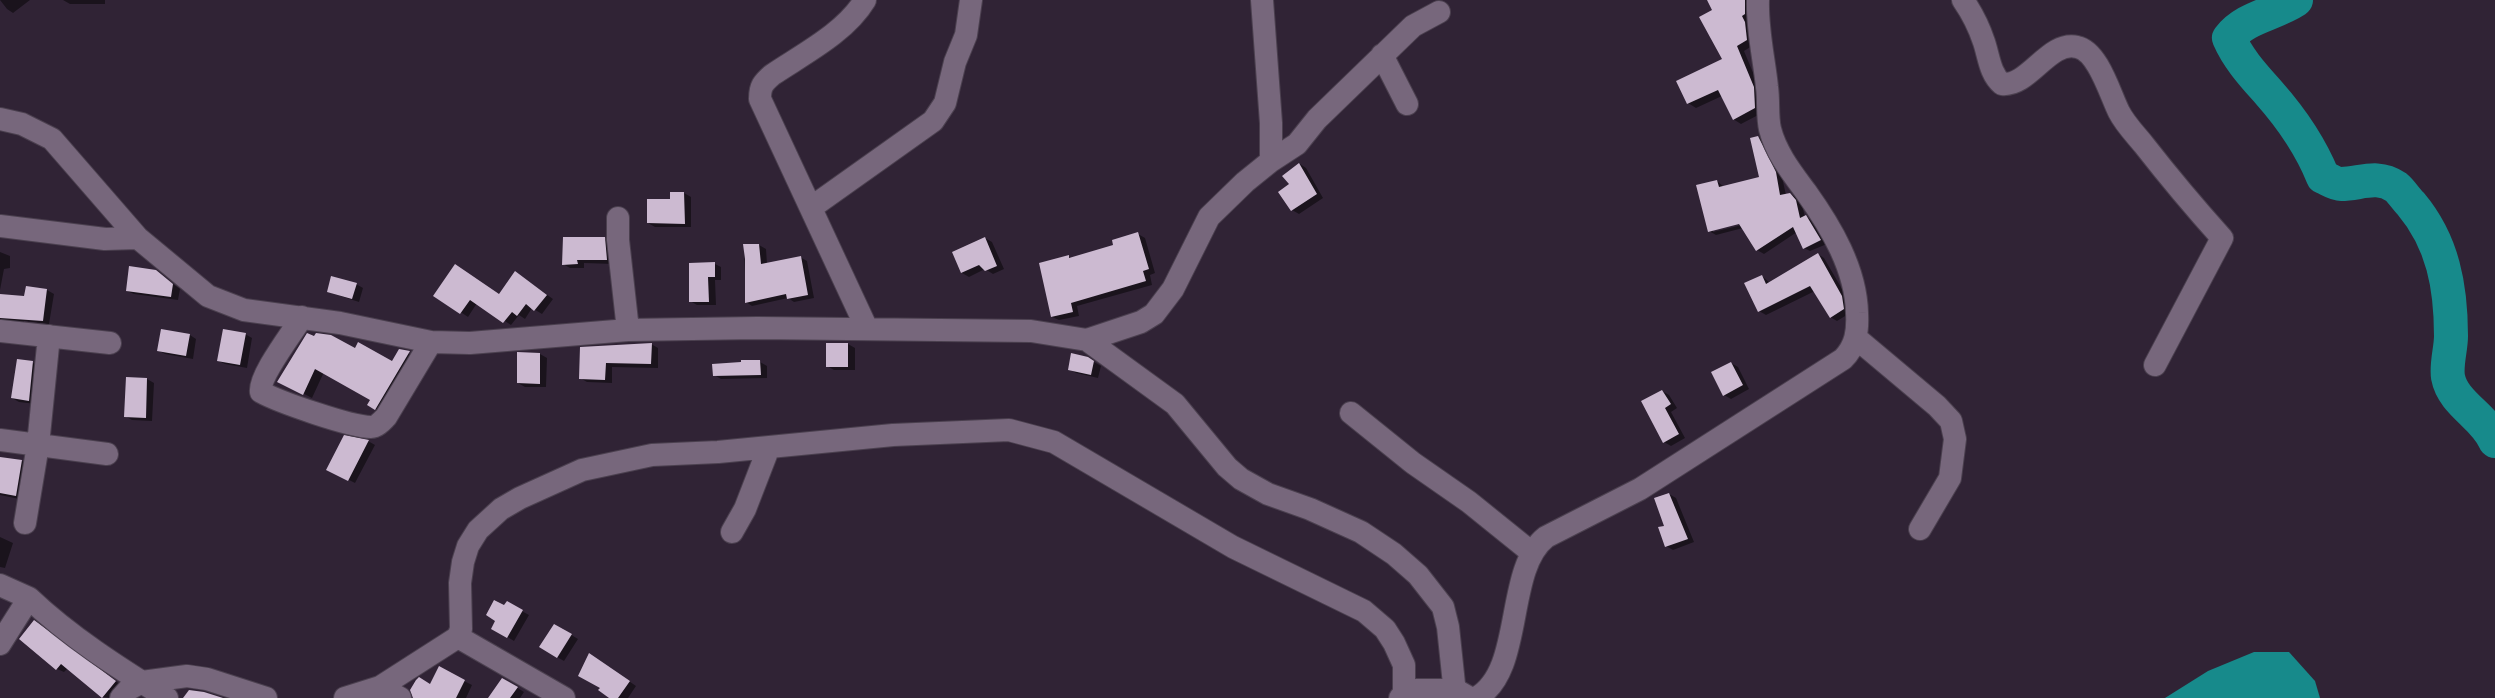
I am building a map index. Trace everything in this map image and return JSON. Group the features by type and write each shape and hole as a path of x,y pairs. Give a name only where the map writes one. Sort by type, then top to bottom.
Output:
{"street":[{"path":"865,0 858,12 838,30 763,83 760,89 760,99 812,207 867,330"},
{"path":"812,207 933,121 945,103 955,62 966,35 971,0"},
{"path":"1262,0 1271,123 1271,161"},
{"path":"345,698 380,687 458,637 461,629 461,572 468,546 478,530 520,498 582,470 607,463 652,455 718,452 893,435 1010,430 1054,442 1233,547 1364,611 1385,628 1394,642 1404,665 1402,695 1437,690 1468,696 1490,688 1497,676 1511,635 1526,565 1531,552 1546,537 1640,489 1843,359 1851,351 1856,338 1857,324 1855,294 1845,258 1813,202 1788,167 1770,129 1767,85 1759,28 1758,0"},
{"path":"1963,0 1980,33 1995,78 2002,84 2017,83 2048,56 2064,49 2076,46 2085,50 2096,62 2120,114 2175,185 2222,238 2155,365"},
{"path":"1087,340 1141,322 1154,314 1173,289 1209,218 1245,182 1271,161 1297,144 1317,119 1413,26 1440,12"},
{"path":"1382,55 1407,104"},
{"path":"0,119 22,124 52,139 138,238 208,296 244,310 340,323 431,342 470,342 628,330 757,328 1031,331 1087,340 1174,404 1227,467 1241,478 1268,494 1310,509 1361,532 1394,554 1418,575 1443,607 1448,627 1452,675 1468,696"},
{"path":"618,218 618,240 628,330"},
{"path":"0,226 105,239 138,238"},
{"path":"302,317 268,370 260,387 261,392 340,420 370,427 376,426 386,417 431,342"},
{"path":"0,331 110,342"},
{"path":"25,523 38,445 49,336"},
{"path":"1856,338 1937,406 1951,421 1955,439 1950,478 1920,529"},
{"path":"1351,413 1413,463 1469,502 1531,552"},
{"path":"0,440 107,454"},
{"path":"732,532 745,509 769,447"},
{"path":"0,585 29,598 44,613 113,666 167,698"},
{"path":"0,644 29,598"},
{"path":"458,637 564,698"},
{"path":"121,698 128,689 142,682 196,676 266,698"},
{"path":"380,687 400,698"}],"shaded area":[{"path":"2254,652 2289,652 2315,681 2320,698 2165,698 2208,671"}],"building":[{"path":"1707,0 1745,0 1745,14 1742,16 1745,22 1747,40 1737,46 1754,87 1755,108 1733,120 1718,90 1687,104 1676,81 1722,59 1699,17 1712,10"},
{"path":"1758,136 1776,172 1780,195 1790,193 1796,200 1800,218 1806,215 1821,240 1803,249 1793,227 1756,251 1739,224 1708,232 1696,185 1717,180 1719,187 1759,177 1750,138"},
{"path":"1299,163 1317,194 1291,211 1278,192 1289,184 1282,176"},
{"path":"670,192 684,192 685,224 647,223 647,199 670,199"},
{"path":"1138,232 1149,269 1143,271 1146,281 1071,303 1073,312 1051,317 1039,263 1069,255 1069,258 1113,245 1112,240"},
{"path":"563,237 605,237 607,260 577,260 578,264 562,265"},
{"path":"985,237 997,266 985,271 979,265 961,273 952,252"},
{"path":"743,244 759,244 761,264 801,256 808,295 787,299 786,294 745,303"},
{"path":"1818,253 1842,296 1844,309 1830,318 1810,286 1758,312 1744,283 1762,275 1766,284"},
{"path":"715,262 715,277 708,277 709,302 689,302 689,263"},
{"path":"455,264 499,294 515,271 547,295 534,311 526,304 517,316 512,312 503,323 470,300 460,314 433,296"},
{"path":"129,266 156,270 173,284 171,297 126,291"},
{"path":"331,276 357,283 352,299 327,292"},
{"path":"26,286 47,289 43,321 0,318 0,294 24,296"},
{"path":"161,329 190,334 186,356 157,351"},
{"path":"223,329 246,333 240,365 217,361"},
{"path":"307,333 314,336 316,333 331,335 355,348 358,342 392,361 399,349 410,351 375,410 367,405 370,400 315,369 303,395 277,382"},
{"path":"652,343 651,364 606,363 605,380 579,379 580,347"},
{"path":"826,343 848,343 848,367 826,367"},
{"path":"517,352 540,353 540,384 517,383"},
{"path":"1071,353 1088,357 1094,361 1091,375 1068,370"},
{"path":"17,359 33,361 29,401 11,398"},
{"path":"741,360 760,360 761,375 713,376 712,364 741,362"},
{"path":"1731,362 1743,385 1723,396 1711,372"},
{"path":"126,377 147,378 146,418 124,417"},
{"path":"1662,390 1671,404 1665,408 1679,434 1663,443 1641,401"},
{"path":"344,435 369,440 348,481 326,470"},
{"path":"0,457 22,460 16,496 0,493"},
{"path":"1669,493 1688,539 1665,547 1658,527 1664,526 1654,498"},
{"path":"494,600 504,605 507,601 523,610 507,638 491,629 495,621 486,615"},
{"path":"34,620 116,681 102,698 61,664 56,670 19,639"},
{"path":"554,624 572,634 557,658 539,647"},
{"path":"589,653 630,681 618,698 609,698 598,690 600,688 578,676"},
{"path":"439,666 465,680 456,698 413,698 410,690 416,680 419,677 430,684"},
{"path":"502,678 518,687 510,698 488,698"},
{"path":"189,690 204,692 223,698 183,698"}],"waterway":[{"path":"2296,0 2243,25 2229,38 2247,67 2300,133 2323,177 2341,184 2375,180 2389,183 2400,191 2422,219 2438,250 2447,283 2451,318 2448,377 2456,395 2484,424 2495,441"}]}
